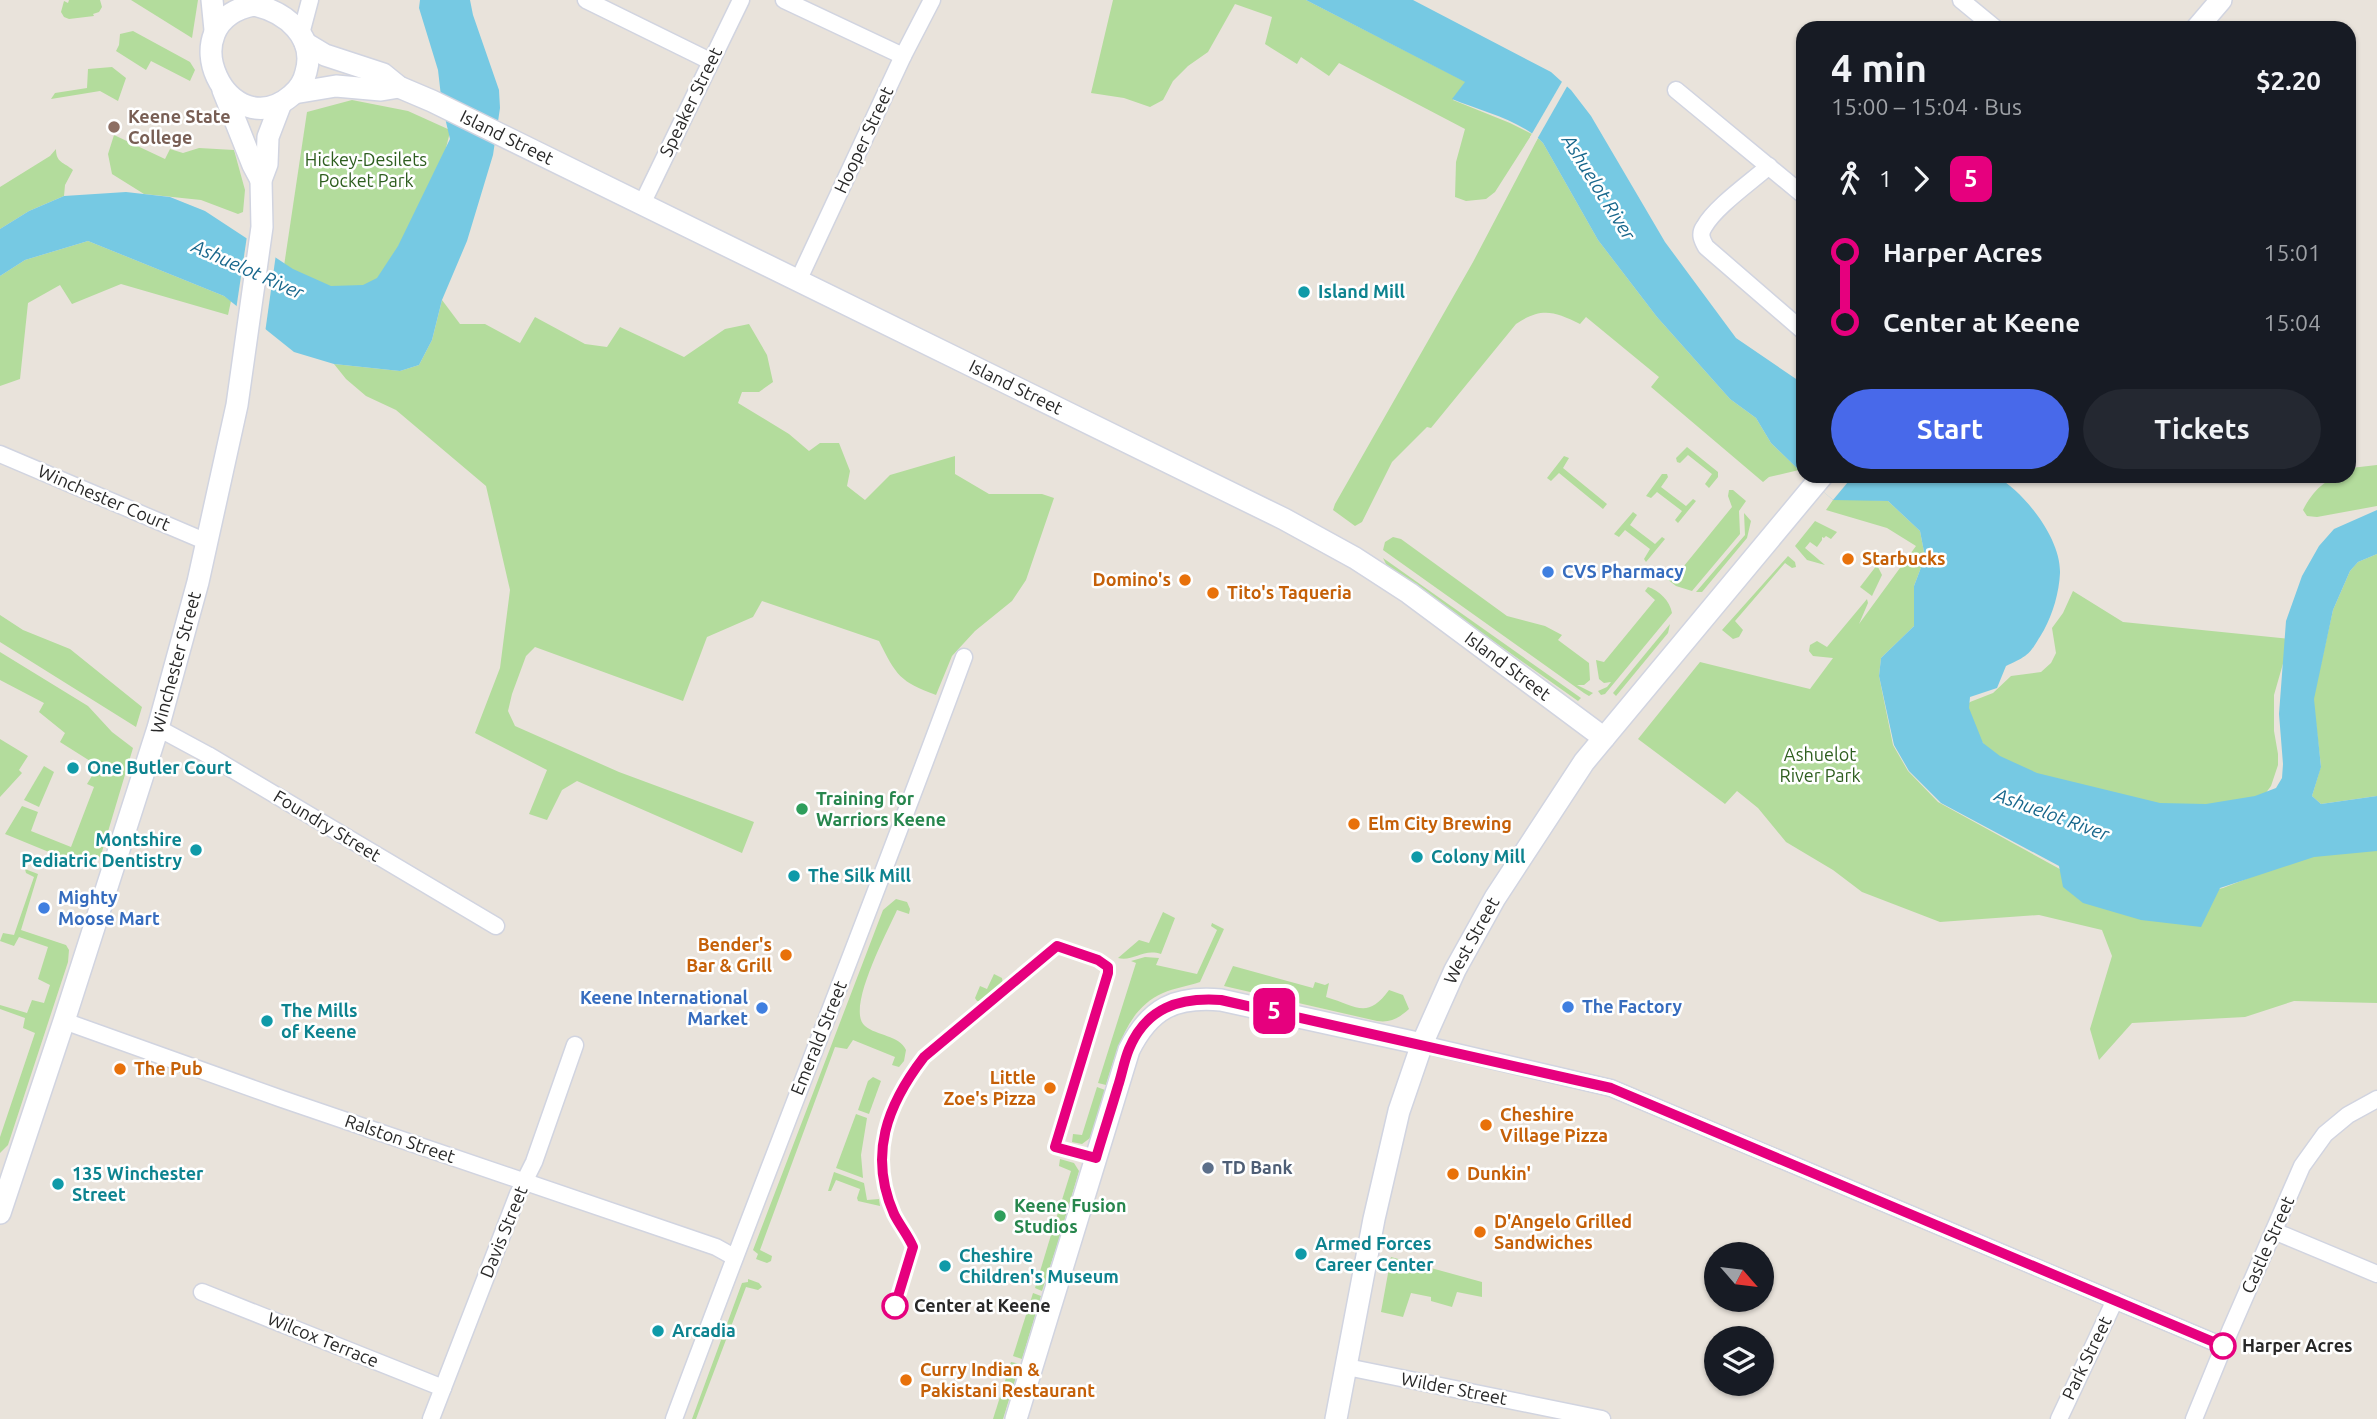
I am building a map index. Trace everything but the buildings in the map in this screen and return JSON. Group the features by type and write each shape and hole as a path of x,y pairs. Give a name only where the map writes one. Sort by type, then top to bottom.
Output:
{"street":[{"path":"212,0 215,30 212,61 215,77 223,90 235,101 250,107 266,107 288,98 304,80 308,65 303,38 309,0"},
{"path":"286,18 309,0"},
{"path":"586,0 710,61"},
{"name":"Speaker Street","path":"642,204 741,0"},
{"path":"784,0 903,56"},
{"name":"Hooper Street","path":"798,281 932,0"},
{"path":"1961,0 1986,21"},
{"path":"2203,21 2221,0"},
{"path":"215,30 229,12 252,2 286,18 303,38"},
{"name":"Island Street","path":"303,38 325,55 383,74 399,87 1240,496 1355,558 1409,593 1604,738"},
{"name":"Island Street","path":"288,98 336,86 381,90 399,87"},
{"name":"Winchester Street","path":"223,90 261,180"},
{"path":"1676,90 1796,189"},
{"name":"Winchester Street","path":"0,1213 4,1188 64,1021 158,729 207,542 227,456 248,340 262,227 261,180 267,164 268,137 288,98"},
{"path":"1769,166 1713,217 1703,228 1701,238 1706,247 1796,325"},
{"name":"Winchester Court","path":"0,454 207,542"},
{"name":"West Street","path":"1336,1419 1399,1111 1422,1044 1455,970 1478,926 1552,808 1604,738 1816,483"},
{"name":"Emerald Street","path":"674,1419 964,657"},
{"name":"Foundry Street","path":"158,729 219,761 496,926"},
{"path":"1016,1419 1129,1050 1137,1034 1156,1013 1172,1004 1187,1000 1221,1000 1611,1088 2223,1346"},
{"name":"Ralston Street","path":"64,1021 282,1099 716,1247 734,1257"},
{"name":"Davis Street","path":"431,1419 518,1194 534,1162 575,1045"},
{"name":"Castle Street","path":"2194,1419 2302,1166 2325,1134 2348,1115 2377,1098"},
{"path":"2274,1231 2377,1274"},
{"name":"Wilcox Terrace","path":"202,1292 443,1388"},
{"name":"Park Street","path":"2059,1418 2115,1300"},
{"name":"Wilder Street","path":"1347,1367 1602,1419"}],"green space":[{"path":"69,0 100,0 102,7 94,16 69,19 61,12 64,1 68,3"},
{"path":"131,0 198,0 192,38"},
{"path":"1113,0 1306,0 1466,82 1453,100 1532,134 1495,192 1486,199 1466,201 1455,197 1456,162 1465,129 1339,63 1329,76 1301,57 1297,64 1265,44 1272,17 1235,4 1208,52 1173,81 1163,100 1150,107 1124,98 1091,93"},
{"path":"133,31 190,62 195,70 190,81 151,61 146,70 116,51 120,34"},
{"path":"112,67 126,78 118,101 100,91 51,99 55,93 87,88 88,69"},
{"name":"Hickey-Desilets Pocket Park","path":"352,100 408,111 450,132 444,156 400,265 346,298 284,266 307,112"},
{"path":"114,135 165,159 170,149 183,153 199,148 234,150 245,190 243,212 238,214 201,200 144,194 112,174 108,154"},
{"path":"1538,138 1598,240 1657,317 1730,399 1756,418 1771,443 1796,467 1796,471 1769,477 1763,482 1651,387 1659,377 1586,317 1580,324 1563,316 1540,313 1516,324 1431,428 1427,427 1392,462 1362,522 1355,526 1333,510 1335,504 1473,262"},
{"path":"56,149 59,160 73,170 65,185 64,196 29,211 0,229 0,187 50,156"},
{"path":"88,241 224,296 231,301 228,315 121,284 72,304 60,285 28,303 20,379 0,386 0,276 25,260"},
{"path":"442,300 460,324 485,324 520,343 535,317 585,344 607,347 620,327 684,357 725,329 749,324 767,355 773,382 759,392 742,392 738,403 789,434 809,451 820,443 839,443 850,471 847,486 865,500 890,475 955,456 955,474 989,494 1042,494 1054,498 1026,580 1012,601 975,631 952,656 936,695 914,686 900,676 879,641 762,601 753,617 707,637 683,701 535,647 526,656 512,694 508,711 515,726 619,772 754,822 742,853 577,781 562,790 547,820 529,814 547,770 475,733 500,668 510,590 486,486 396,410 366,396 346,379 334,364 400,371 419,365 432,340"},
{"path":"1687,447 1718,472 1718,477 1709,488 1705,484 1712,474 1688,455 1680,463 1677,462 1676,458"},
{"path":"1564,456 1569,458 1563,468 1607,504 1603,509 1559,473 1551,481 1547,478"},
{"path":"2377,465 2377,506 2317,517 2307,516 2303,510 2321,486 2326,483 2356,483 2356,467"},
{"path":"1662,474 1667,474 1668,477 1661,487 1686,506 1693,499 1696,501 1678,523 1675,520 1682,511 1657,492 1651,498 1646,496"},
{"path":"1729,490 1733,490 1746,501 1739,511 1740,534 1692,591 1676,586 1662,575 1662,571 1665,570 1675,577 1732,507"},
{"name":"Ashuelot River Park","path":"1833,500 1888,501 1920,531 1925,557 1914,586 1914,626 1881,658 1879,676 1893,745 1908,771 1938,802 2067,873 2163,902 2223,888 2269,870 2377,837 2377,1003 2294,1001 2245,1017 2132,1023 2099,1060 2090,1029 2112,956 2102,930 2039,915 1940,922 1862,892 1833,870 1786,842 1758,808 1737,791 1725,804 1638,739 1700,662 1810,689 1833,658 1813,656 1809,651 1810,645 1817,641 1827,647 1867,599 1868,603 1859,624 1916,546 1887,528 1826,510"},
{"path":"1633,512 1637,515 1630,525 1655,544 1662,537 1665,539 1646,562 1644,559 1650,549 1625,530 1619,537 1614,534"},
{"path":"1744,513 1751,521 1747,538 1702,592 1696,592 1745,535"},
{"path":"1815,521 1837,532 1831,539 1822,537 1817,547 1810,542 1805,548 1825,565 1807,560 1795,546"},
{"path":"1393,537 1401,539 1507,616 1545,626 1562,635 1558,640 1589,663 1590,680 1584,685 1577,685 1593,693 1589,696 1584,693 1383,550 1385,542"},
{"path":"2377,554 2377,796 2321,804 2312,796 2321,766 2313,699 2333,610 2350,571 2358,562"},
{"path":"1788,556 1795,562 1796,567 1792,568 1785,563 1735,621 1743,630 1739,637 1733,639 1722,630"},
{"path":"1383,558 1581,698 1578,701 1387,566"},
{"path":"1877,565 1882,575 1872,596 1860,587"},
{"path":"1648,587 1663,597 1672,613 1605,694 1601,695 1598,691 1611,682 1604,683 1599,679 1596,660 1604,662 1655,600 1645,591"},
{"path":"2073,591 2123,622 2290,639 2274,695 2278,765 2271,786 2262,798 2217,821 2002,771 1961,711 1970,702 1993,693 2011,676 2041,672 2051,663 2056,653 2052,628 2063,613"},
{"path":"0,615 23,630 70,649 142,707 136,727 0,642"},
{"path":"1670,624 1668,633 1616,696 1613,693"},
{"path":"0,652 88,706 112,732 133,748 101,855 93,865 83,866 5,834 22,806 38,812 31,831 71,847 94,787 87,784 98,766 60,742 65,733 39,712 44,703 0,680"},
{"path":"0,739 28,756 19,770 22,773 0,797"},
{"path":"44,766 54,772 39,807 24,800"},
{"path":"25,869 38,874 21,930 66,945 69,950 68,962 8,1145 0,1153 0,1137 35,1033 23,1028 25,1018 0,1009 0,1005 27,1013 32,1000 44,1003 50,985 38,979 48,947 19,937 14,946 0,941 3,933 14,935 34,877 26,873"},
{"path":"896,899 907,902 909,914 897,910 870,970 860,1004 860,1017 865,1026 903,1045 906,1050 904,1061 899,1067 892,1065 895,1057 853,1040 847,1049 835,1047 760,1250 772,1256 771,1261 767,1263 756,1259 758,1254 753,1250 883,910"},
{"path":"1163,912 1175,918 1161,954 1149,953 1118,958 1139,940 1149,943"},
{"path":"1212,923 1224,929 1200,982 1163,993 1140,1009 1125,1032 1106,1085 1098,1083 1136,963 1131,961 1145,957 1159,958 1156,965 1197,974 1217,930 1211,926"},
{"path":"1233,966 1313,988 1315,982 1325,985 1329,983 1326,997 1354,1007 1368,1008 1389,990 1403,995 1409,1009 1394,1019 1377,1021 1224,986"},
{"path":"994,974 1002,978 1003,984 988,998 977,1001 975,998 980,986 987,989"},
{"path":"873,1077 881,1081 869,1114 858,1110 868,1081"},
{"path":"1097,1087 1105,1090 1090,1138 1082,1144 1072,1142 1073,1134 1082,1135"},
{"path":"856,1114 867,1118 861,1155 863,1178 836,1168"},
{"path":"1060,1159 1074,1163 1079,1171 1064,1222 1056,1219 1071,1171 1059,1166"},
{"path":"834,1172 864,1183 867,1200 879,1199 880,1206 858,1201 860,1189 836,1180 831,1191 828,1191"},
{"path":"1054,1225 1063,1227 1042,1291 1035,1288"},
{"path":"1391,1257 1482,1282 1482,1297 1457,1292 1452,1307 1431,1301 1431,1297 1411,1293 1403,1317 1381,1312"},
{"path":"748,1279 762,1287 758,1290 746,1287 696,1419 692,1419 742,1283 748,1282"},
{"path":"1033,1293 1041,1296 1022,1359 1013,1356"},
{"path":"1011,1362 1020,1364 1003,1419 993,1419"}],"water":[{"name":"Ashuelot River","path":"420,0 470,0 499,90 500,108 493,155 467,241 442,300 432,340 419,365 400,371 334,364 294,352 224,296 88,241 25,260 0,276 0,229 29,211 64,196 126,192 170,197 205,211 293,269 331,286 363,285 377,278 398,246 450,139 438,70 419,8"},
{"name":"Ashuelot River","path":"1306,0 1413,0 1551,72 1571,90 1591,116 1665,242 1736,338 1796,379 1796,467 1771,443 1756,418 1730,399 1657,317 1598,240 1543,143 1512,122 1452,99 1465,82"},
{"name":"Ashuelot River","path":"1814,483 2007,483 2029,504 2048,531 2059,559 2060,573 2050,617 2032,649 2021,659 2006,666 1997,688 1970,697 1969,708 1983,743 2000,756 2037,773 2160,803 2206,804 2255,796 2276,788 2282,778 2279,714 2286,621 2302,576 2319,546 2334,529 2377,510 2377,554 2358,562 2350,571 2333,610 2314,699 2321,767 2312,796 2321,804 2377,796 2377,851 2314,857 2220,888 2201,927 2141,920 2083,903 2063,887 2059,866 1941,803 1909,771 1894,745 1879,676 1881,658 1914,626 1914,586 1925,557 1920,531 1888,501 1833,500"}],"pier":[{"path":"1563,80 1569,83 1536,141 1530,137"},
{"path":"247,236 276,254 265,333 236,310"},
{"path":"1813,483 1847,483 1833,500"}],"bus line":[{"name":"5","path":"895,1306 913,1247 895,1215 882,1167 887,1121 895,1100 924,1057 1057,946 1104,963 1108,967 1108,973 1055,1147 1096,1158 1129,1050 1146,1022 1172,1004 1202,998 1221,1000 1600,1084 1654,1104 2223,1346"}],"place":[{"name":"Keene State College","path":"114,127"},
{"name":"Island Mill","path":"1304,292"},
{"name":"Starbucks","path":"1848,559"},
{"name":"CVS Pharmacy","path":"1548,572"},
{"name":"Domino's","path":"1185,580"},
{"name":"Tito's Taqueria","path":"1213,593"},
{"name":"One Butler Court","path":"73,768"},
{"name":"Training for Warriors Keene","path":"802,809"},
{"name":"Elm City Brewing","path":"1354,824"},
{"name":"Montshire Pediatric Dentistry","path":"196,850"},
{"name":"Colony Mill","path":"1417,857"},
{"name":"The Silk Mill","path":"794,876"},
{"name":"Mighty Moose Mart","path":"44,908"},
{"name":"Bender's Bar & Grill","path":"786,955"},
{"name":"The Factory","path":"1568,1007"},
{"name":"Keene International Market","path":"762,1008"},
{"name":"The Mills of Keene","path":"267,1021"},
{"name":"The Pub","path":"120,1069"},
{"name":"Little Zoe's Pizza","path":"1050,1088"},
{"name":"Cheshire Village Pizza","path":"1486,1125"},
{"name":"TD Bank","path":"1208,1168"},
{"name":"Dunkin'","path":"1453,1174"},
{"name":"135 Winchester Street","path":"58,1184"},
{"name":"Keene Fusion Studios","path":"1000,1216"},
{"name":"D'Angelo Grilled Sandwiches","path":"1480,1232"},
{"name":"Armed Forces Career Center","path":"1301,1254"},
{"name":"Cheshire Children's Museum","path":"945,1266"},
{"name":"Center at Keene","path":"895,1306"},
{"name":"Arcadia","path":"658,1331"},
{"name":"Harper Acres","path":"2223,1346"},
{"name":"Curry Indian & Pakistani Restaurant","path":"906,1380"}]}
